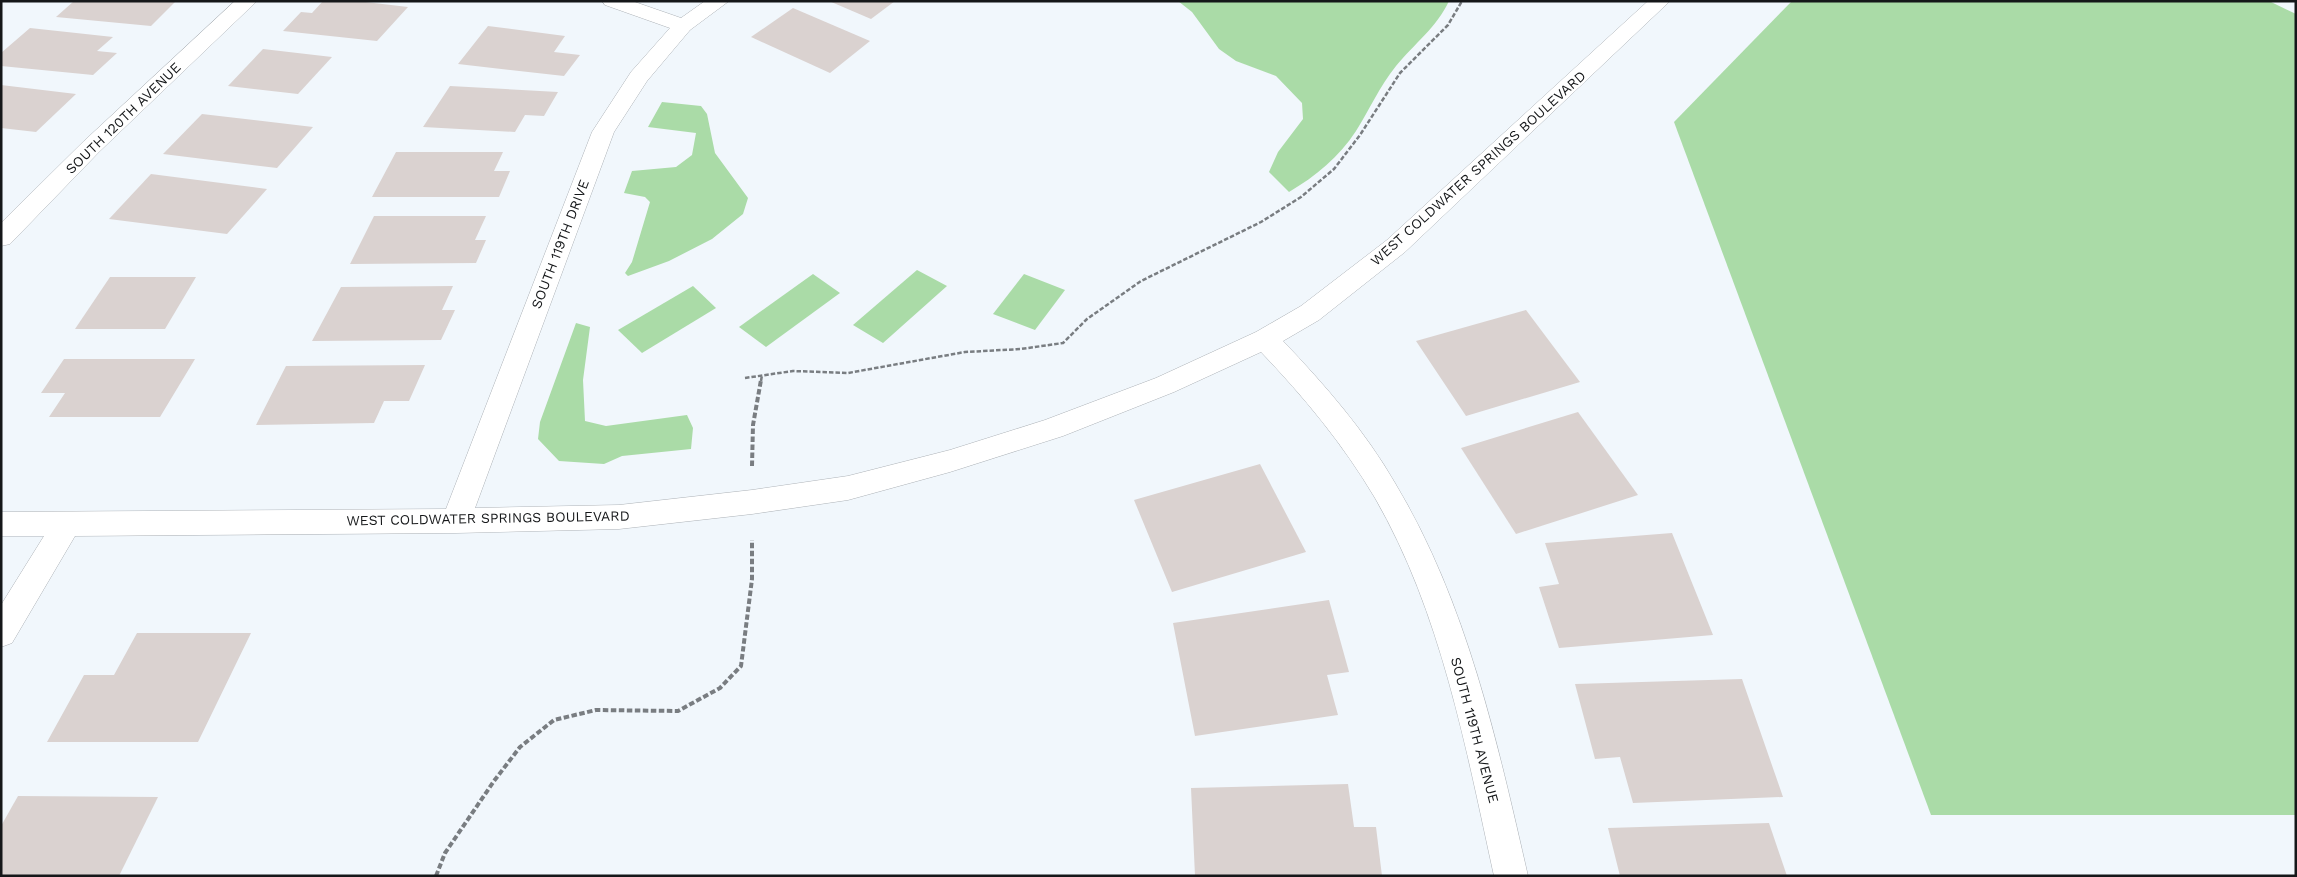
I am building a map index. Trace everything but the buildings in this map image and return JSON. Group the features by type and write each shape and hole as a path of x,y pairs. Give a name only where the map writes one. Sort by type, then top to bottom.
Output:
{"street":[{"name":"SOUTH 120TH AVENUE","path":"1,238 91,147 247,1"},
{"path":"612,1 683,26"},
{"name":"SOUTH 119TH DRIVE","path":"456,521 603,132 639,77 683,26 719,1"},
{"name":"WEST COLDWATER SPRINGS BOULEVARD","path":"1,524 456,521 618,517 752,502 848,488 950,461 1044,431 1165,384 1265,339 1310,313 1396,246 1660,1"},
{"name":"SOUTH 119TH AVENUE","path":"1265,339 1316,392 1359,449 1399,515 1435,594 1466,684 1511,876"},
{"path":"1,633 67,524"}],"path":[{"path":"744,378 793,371 848,373 965,352 1021,349 1063,343 1087,320 1141,281 1261,222 1300,197 1334,169 1360,135 1400,73 1448,25 1462,1"},
{"path":"436,876 445,853 494,781 520,748 554,720 596,710 678,711 720,688 741,666 752,579 753,425 762,375"}],"green space":[{"path":"1178,1 1449,1 1432,27 1390,74 1356,131 1342,149 1318,173 1289,192 1269,172 1278,152 1303,119 1302,103 1276,76 1236,61 1219,49 1192,12"},
{"path":"1792,1 2269,1 2296,14 2296,815 1931,815 1674,122"},
{"path":"662,102 701,106 707,114 715,153 748,198 743,214 712,239 669,261 628,276 625,273 632,262 650,202 645,197 624,193 632,171 676,167 692,155 696,133 648,127"},
{"path":"917,270 947,286 883,343 853,325"},
{"path":"813,274 840,293 766,347 739,327"},
{"path":"1024,274 1065,290 1035,330 993,314"},
{"path":"693,286 716,308 642,353 618,330"},
{"path":"576,323 590,327 583,380 585,421 606,426 687,415 693,428 691,449 622,456 604,464 559,461 538,439 540,422"}]}
